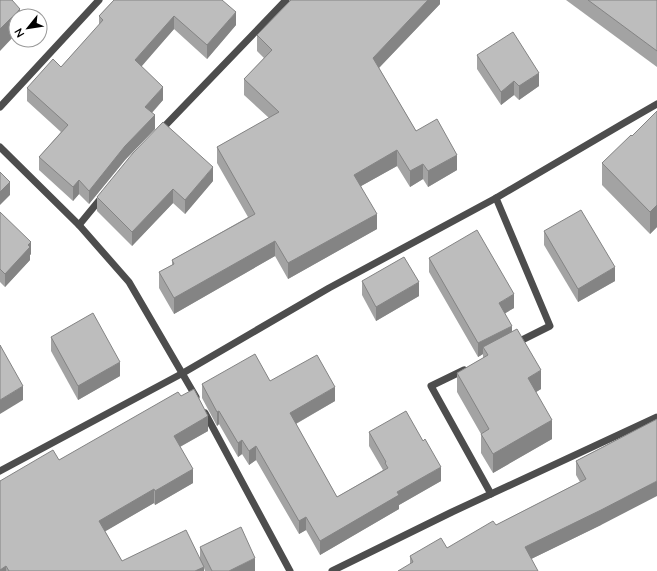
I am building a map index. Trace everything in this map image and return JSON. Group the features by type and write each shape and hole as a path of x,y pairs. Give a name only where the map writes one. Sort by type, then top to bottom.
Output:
{"street":[{"path":"0,107 100,0"},
{"path":"156,135 286,0"},
{"path":"0,471 183,373 328,288 496,198 657,104"},
{"path":"0,148 79,225 129,282 183,373 290,571"},
{"path":"79,225 109,188"},
{"path":"496,198 550,326 508,347"},
{"path":"473,365 432,386 491,494"},
{"path":"332,571 491,494 657,417"}],"building":[{"path":"0,0 12,0 19,8 8,8 8,21 0,29"},
{"path":"114,0 222,0 236,12 207,45 174,16 135,60 163,87 145,107 155,115 125,146 89,191 79,180 73,187 39,157 68,125 27,88 53,59 61,67 103,20 99,16"},
{"path":"291,0 428,0 373,58 416,131 437,119 457,155 428,171 423,164 410,171 397,150 354,175 377,214 288,263 275,241 174,298 159,272 174,264 172,260 255,214 217,147 279,112 244,79 272,50 257,35"},
{"path":"588,0 657,0 657,51"},
{"path":"513,32 539,73 519,86 514,81 501,92 477,55"},
{"path":"657,111 657,205 650,212 602,163"},
{"path":"163,122 213,167 185,200 173,189 132,232 97,197 133,153"},
{"path":"0,172 10,182 0,192"},
{"path":"581,210 615,267 578,289 544,231"},
{"path":"0,212 31,242 28,245 30,247 5,274 0,269"},
{"path":"477,230 514,294 499,303 512,326 478,343 429,258"},
{"path":"404,257 419,282 376,307 362,281"},
{"path":"93,313 120,362 78,386 51,337"},
{"path":"517,329 541,370 528,378 552,420 493,454 481,434 489,429 457,373 488,355 483,347"},
{"path":"0,345 23,386 0,400"},
{"path":"255,354 270,381 317,355 335,387 290,413 337,497 388,468 369,432 406,411 423,441 425,439 441,467 397,492 399,495 320,541 306,517 299,521 256,446 249,451 242,440 238,443 219,411 217,412 202,384"},
{"path":"194,389 208,416 174,436 193,469 155,491 154,489 99,521 122,561 186,530 204,567 195,571 9,571 6,566 0,570 0,481 53,450 59,460 178,392 181,396"},
{"path":"657,419 657,481 525,547 538,571 398,571 413,562 410,556 441,538 447,548 493,521 496,525 586,479 576,461"},
{"path":"241,527 255,558 229,571 212,571 200,547"}]}
